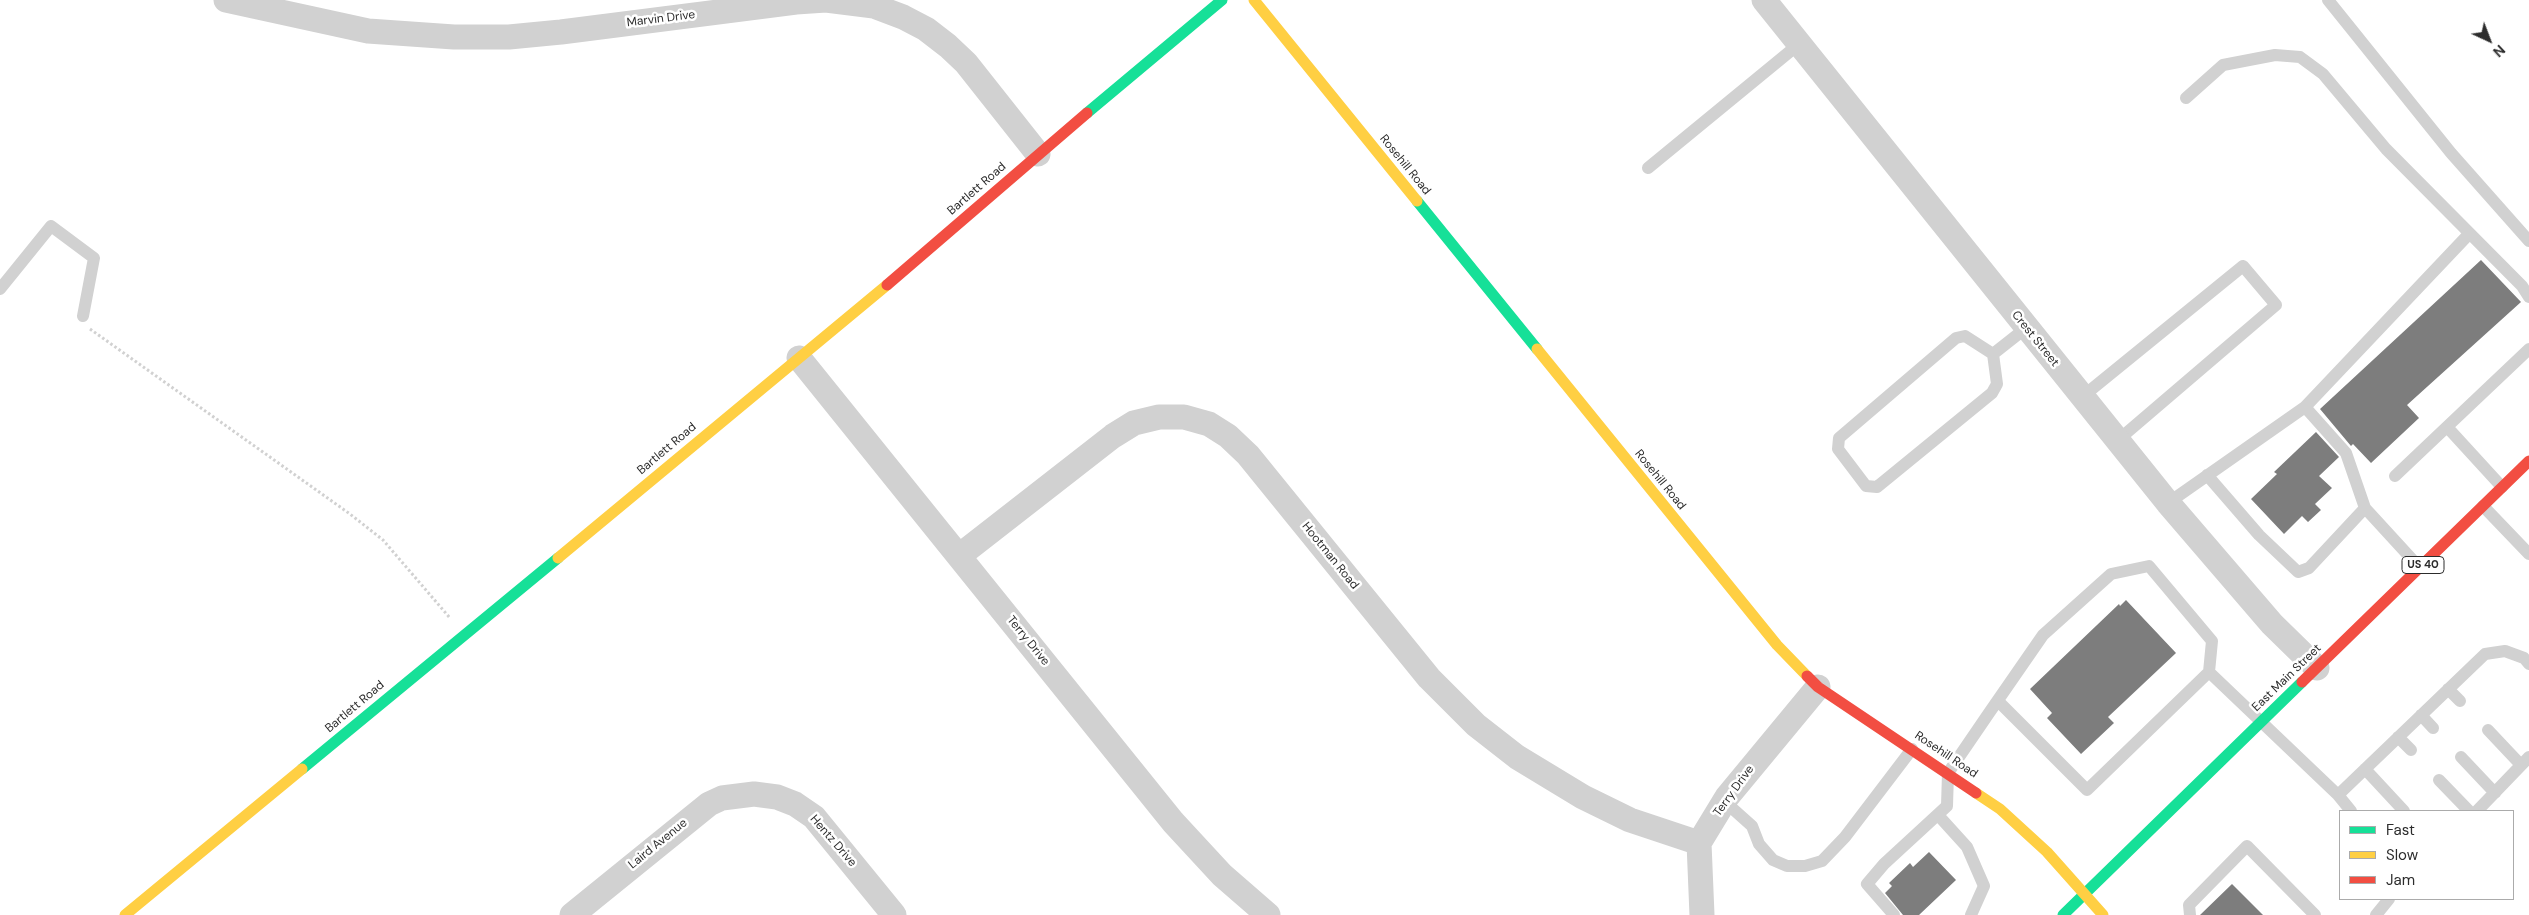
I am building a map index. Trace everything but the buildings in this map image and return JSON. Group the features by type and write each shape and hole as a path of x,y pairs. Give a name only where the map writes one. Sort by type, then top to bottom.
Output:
{"street":[{"name":"Marvin Drive","path":"226,0 368,32 454,37 509,37 561,32 796,2 826,0 874,6 903,17 926,29 948,46 966,63 1038,154"},
{"name":"Bartlett Road","path":"125,915 799,358 1222,0"},
{"name":"Rosehill Road","path":"1254,0 1755,619 1818,687 2000,809 2024,829 2103,915"},
{"name":"Crest Street","path":"1764,0 2117,441 2266,617 2317,668"},
{"name":"Terry Drive","path":"799,358 1173,822 1222,875 1268,915"},
{"name":"Hootman Road","path":"960,556 1112,436 1134,423 1159,417 1184,417 1209,424 1228,436 1248,455 1428,678 1476,725 1517,756 1583,796 1630,820 1699,843"},
{"name":"East Main Street","path":"2063,915 2529,461"},
{"name":"Terry Drive","path":"1699,843 1724,801 1818,687"},
{"name":"Laird Avenue","path":"572,915 709,804 722,798 754,794"},
{"name":"Hentz Drive","path":"754,794 777,797 795,804 814,817 894,915"},
{"path":"1699,843 1702,915"}],"lane":[{"path":"2328,0 2451,153 2529,241"},
{"path":"1648,168 1799,44"},
{"path":"2186,98 2222,65 2275,55 2300,57 2323,74 2386,149 2522,286 2529,297"},
{"path":"0,289 51,226 94,258 84,316"},
{"path":"2168,502 2305,407 2469,234"},
{"path":"2082,397 2243,266 2276,305 2117,441"},
{"path":"1993,354 2026,328"},
{"path":"1965,336 1993,354 1997,384 1992,393 1877,487 1866,486 1838,449 1840,438 1956,338 1965,336"},
{"path":"2395,476 2448,428 2529,349"},
{"path":"2305,407 2346,453 2365,508 2420,568"},
{"path":"2448,428 2502,488"},
{"path":"2207,475 2259,535 2298,572 2309,568 2365,508"},
{"path":"2482,506 2529,554"},
{"path":"1894,915 1867,884 1884,864 1947,806 1948,774 2043,635 2111,574 2149,566 2212,641 2209,672 2087,790 1998,701"},
{"path":"2338,795 2484,654 2505,651 2524,658 2529,664"},
{"path":"2209,672 2338,795 2350,810"},
{"path":"2448,689 2460,702"},
{"path":"2422,715 2433,728"},
{"path":"2478,810 2525,761 2488,730"},
{"path":"2398,737 2411,750"},
{"path":"1724,801 1752,826 1759,844 1773,860 1787,866 1805,866 1822,861 1845,837 1912,749"},
{"path":"2461,757 2495,793"},
{"path":"2365,769 2403,810"},
{"path":"2439,780 2468,810"},
{"path":"1938,815 1967,847 1984,886 1971,915"},
{"path":"2190,915 2189,905 2247,846 2315,915"},
{"path":"2376,915 2388,900"}],"path":[{"path":"84,316 91,331 350,514 383,540 453,622"}],"traffic: fast":[{"path":"1087,113 1222,0"},
{"path":"1417,201 1537,349"},
{"path":"302,769 558,558"},
{"path":"2063,915 2302,682"}],"traffic: slow":[{"path":"1254,0 1417,201"},
{"path":"558,558 887,285"},
{"path":"1537,349 1777,645 1807,676"},
{"path":"125,915 302,769"},
{"path":"1976,793 2000,809 2047,852 2103,915"}],"traffic: jam":[{"path":"887,285 1087,113"},
{"path":"2302,682 2529,461"},
{"path":"1807,676 1818,687 1976,793"}]}
